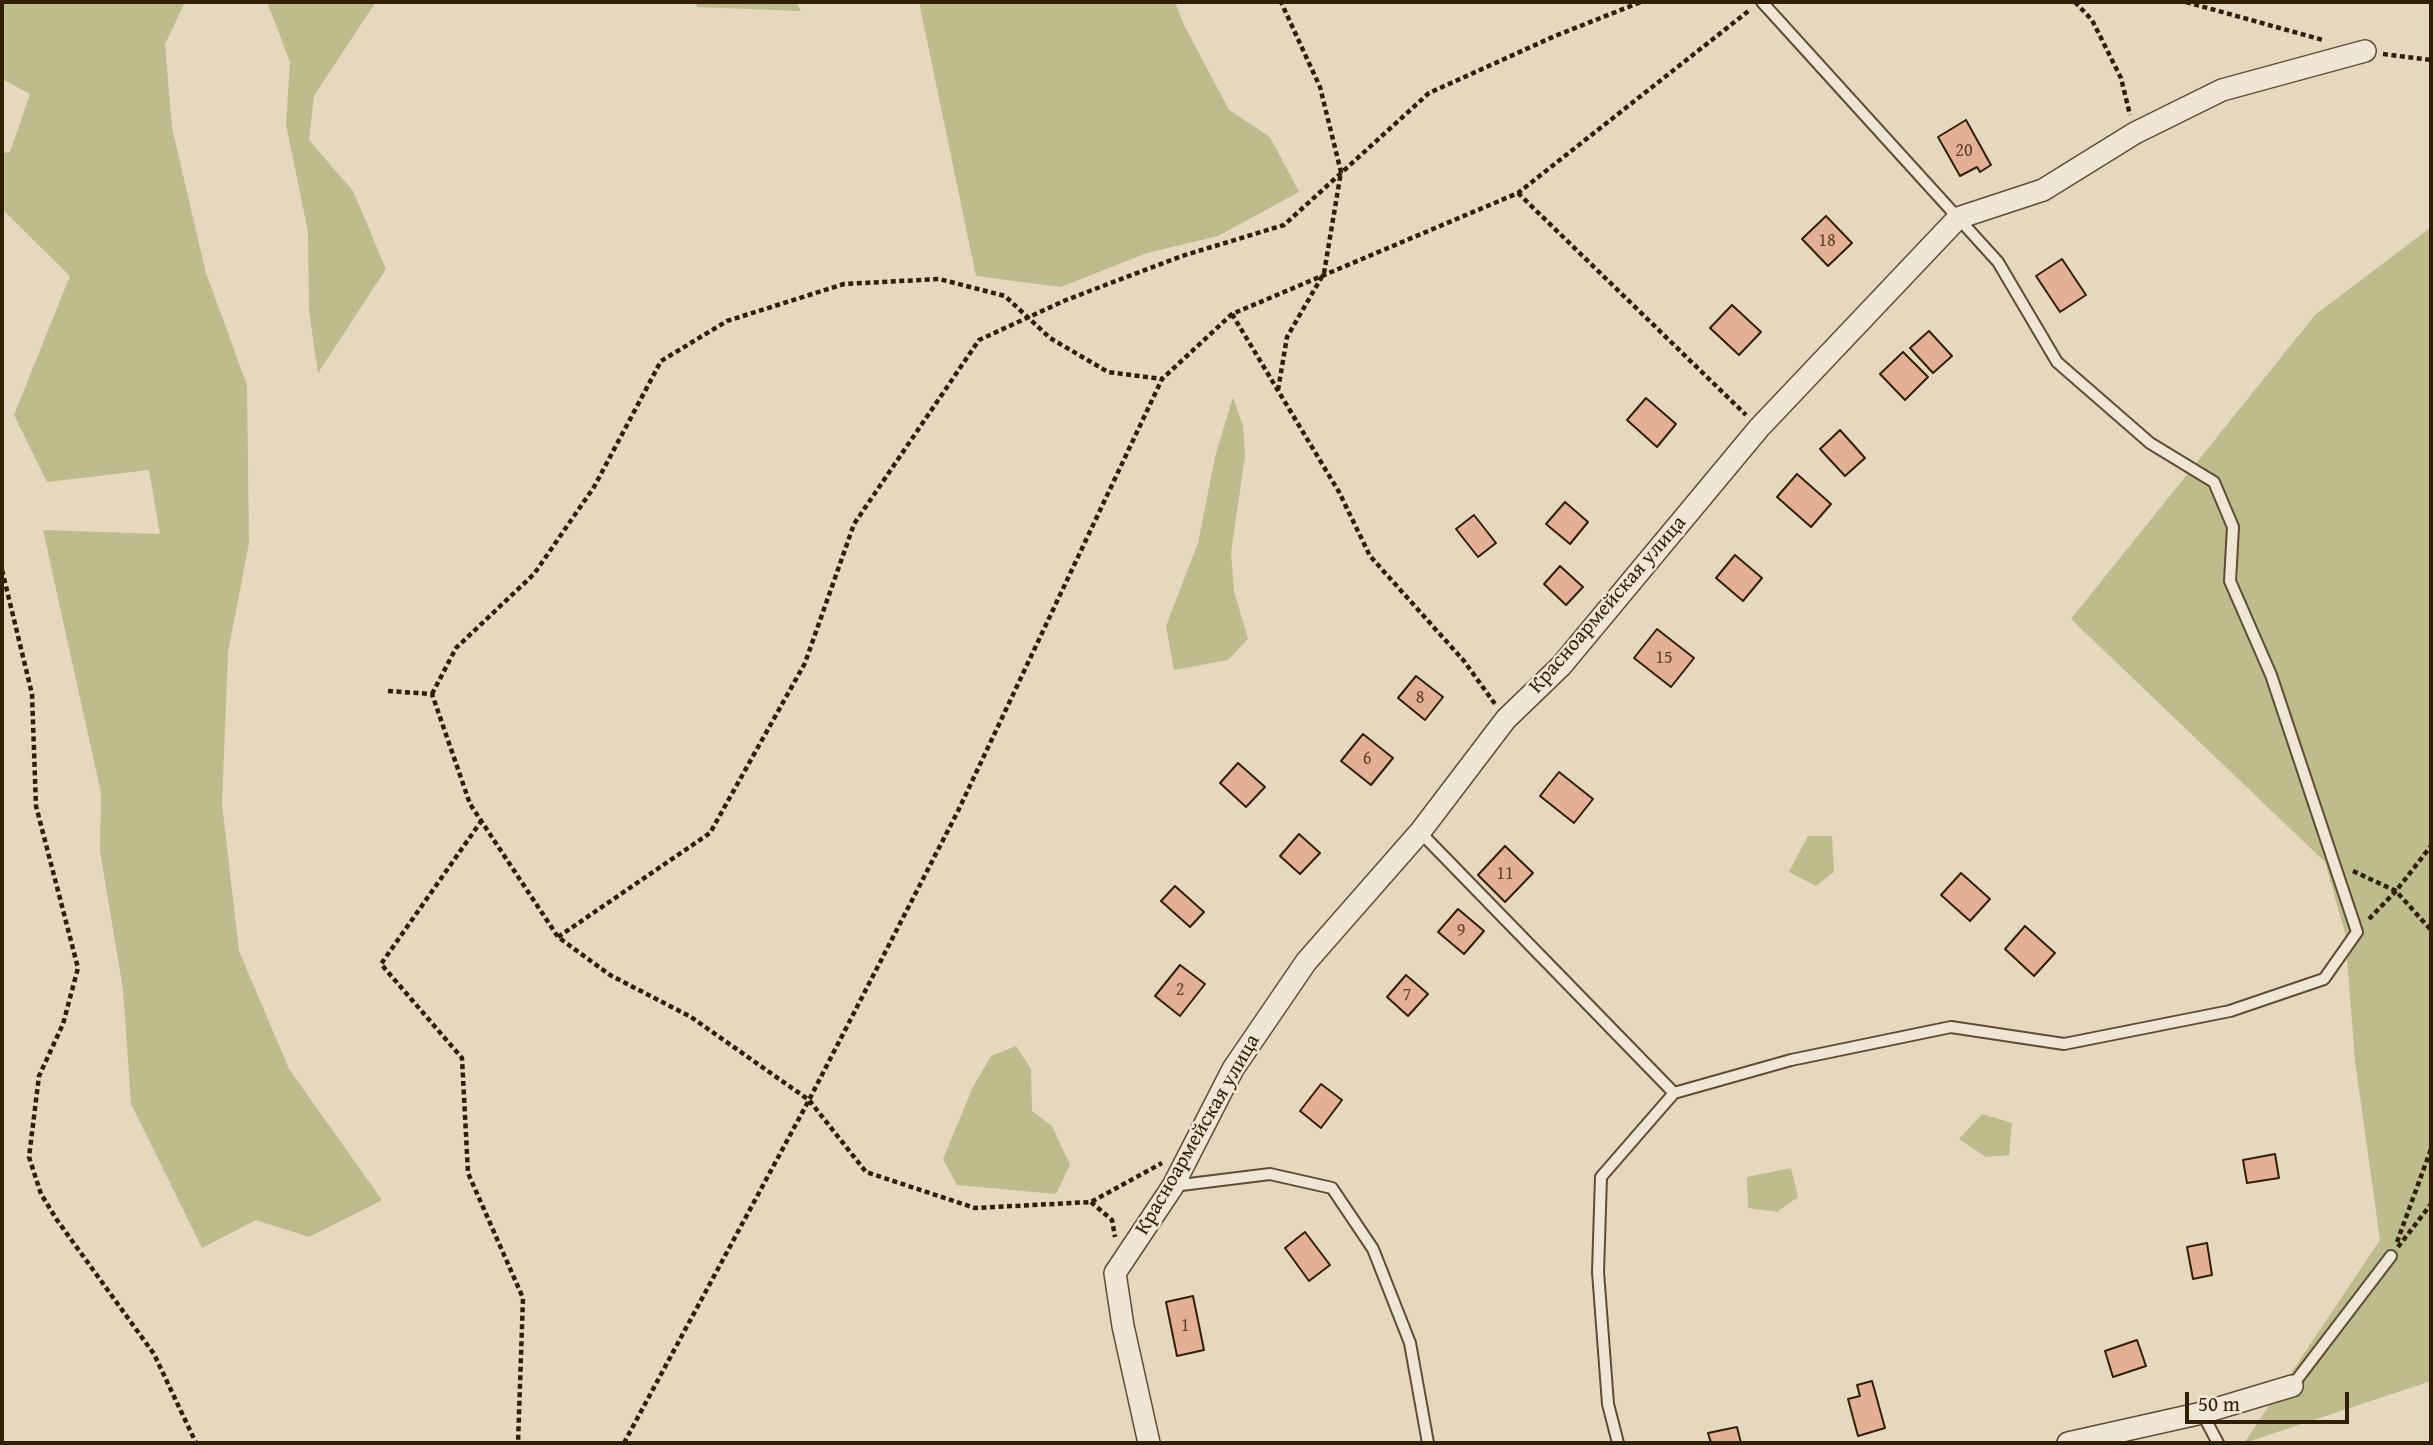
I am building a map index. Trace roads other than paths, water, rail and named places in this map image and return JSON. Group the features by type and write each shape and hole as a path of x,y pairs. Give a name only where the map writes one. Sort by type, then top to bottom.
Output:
{"street":[{"name":"Красноармейская улица","path":"1149,1443 1115,1273 1172,1186 1233,1069 1306,962 1420,832 1506,719 1561,666 1759,428 1958,218 2043,190 2135,133 2222,90 2365,51"},
{"path":"2068,1443 2202,1413 2292,1386"}],"lane":[{"path":"1618,1443 1608,1404 1598,1272 1601,1177 1674,1093 1791,1060 1951,1027 2064,1044 2230,1011 2324,979 2357,932 2271,675 2230,581 2234,527 2214,482 2150,443 2057,362 1998,262 1761,2"},
{"path":"1420,832 1674,1093"},
{"path":"1172,1186 1270,1174 1332,1188 1373,1249 1410,1343 1428,1443"},
{"path":"2292,1386 2392,1256"},
{"path":"2202,1413 2218,1443"}]}
